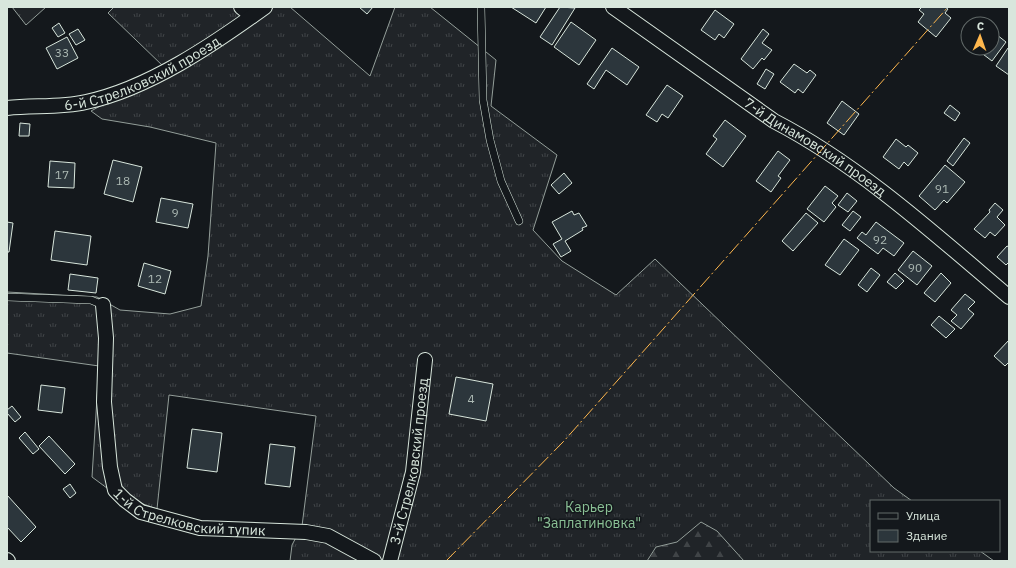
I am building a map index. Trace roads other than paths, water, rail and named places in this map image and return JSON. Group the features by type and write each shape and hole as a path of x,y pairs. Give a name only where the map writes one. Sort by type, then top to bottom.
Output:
{"street":[{"path":"241,7 252,16"},
{"name":"6-й Стрелковский проезд","path":"7,108 86,102 143,82 197,53 230,33 265,7"},
{"name":"7-й Динамовский проезд","path":"613,7 774,121 801,135 858,174 936,235 1009,297"},
{"name":"1-й Стрелковский тупик","path":"103,306 106,338 104,402 110,467 115,490 125,500 141,512 200,528 306,532 328,536 374,561"},
{"name":"3-й Стрелковский проезд","path":"390,561 413,472 425,360"}],"lane":[{"path":"481,7 483,100 489,134 501,181 519,221"},
{"path":"7,297 91,300 103,306"}],"park label":[{"name":"Карьер \"Заплатиновка\"","path":"589,516"}]}
